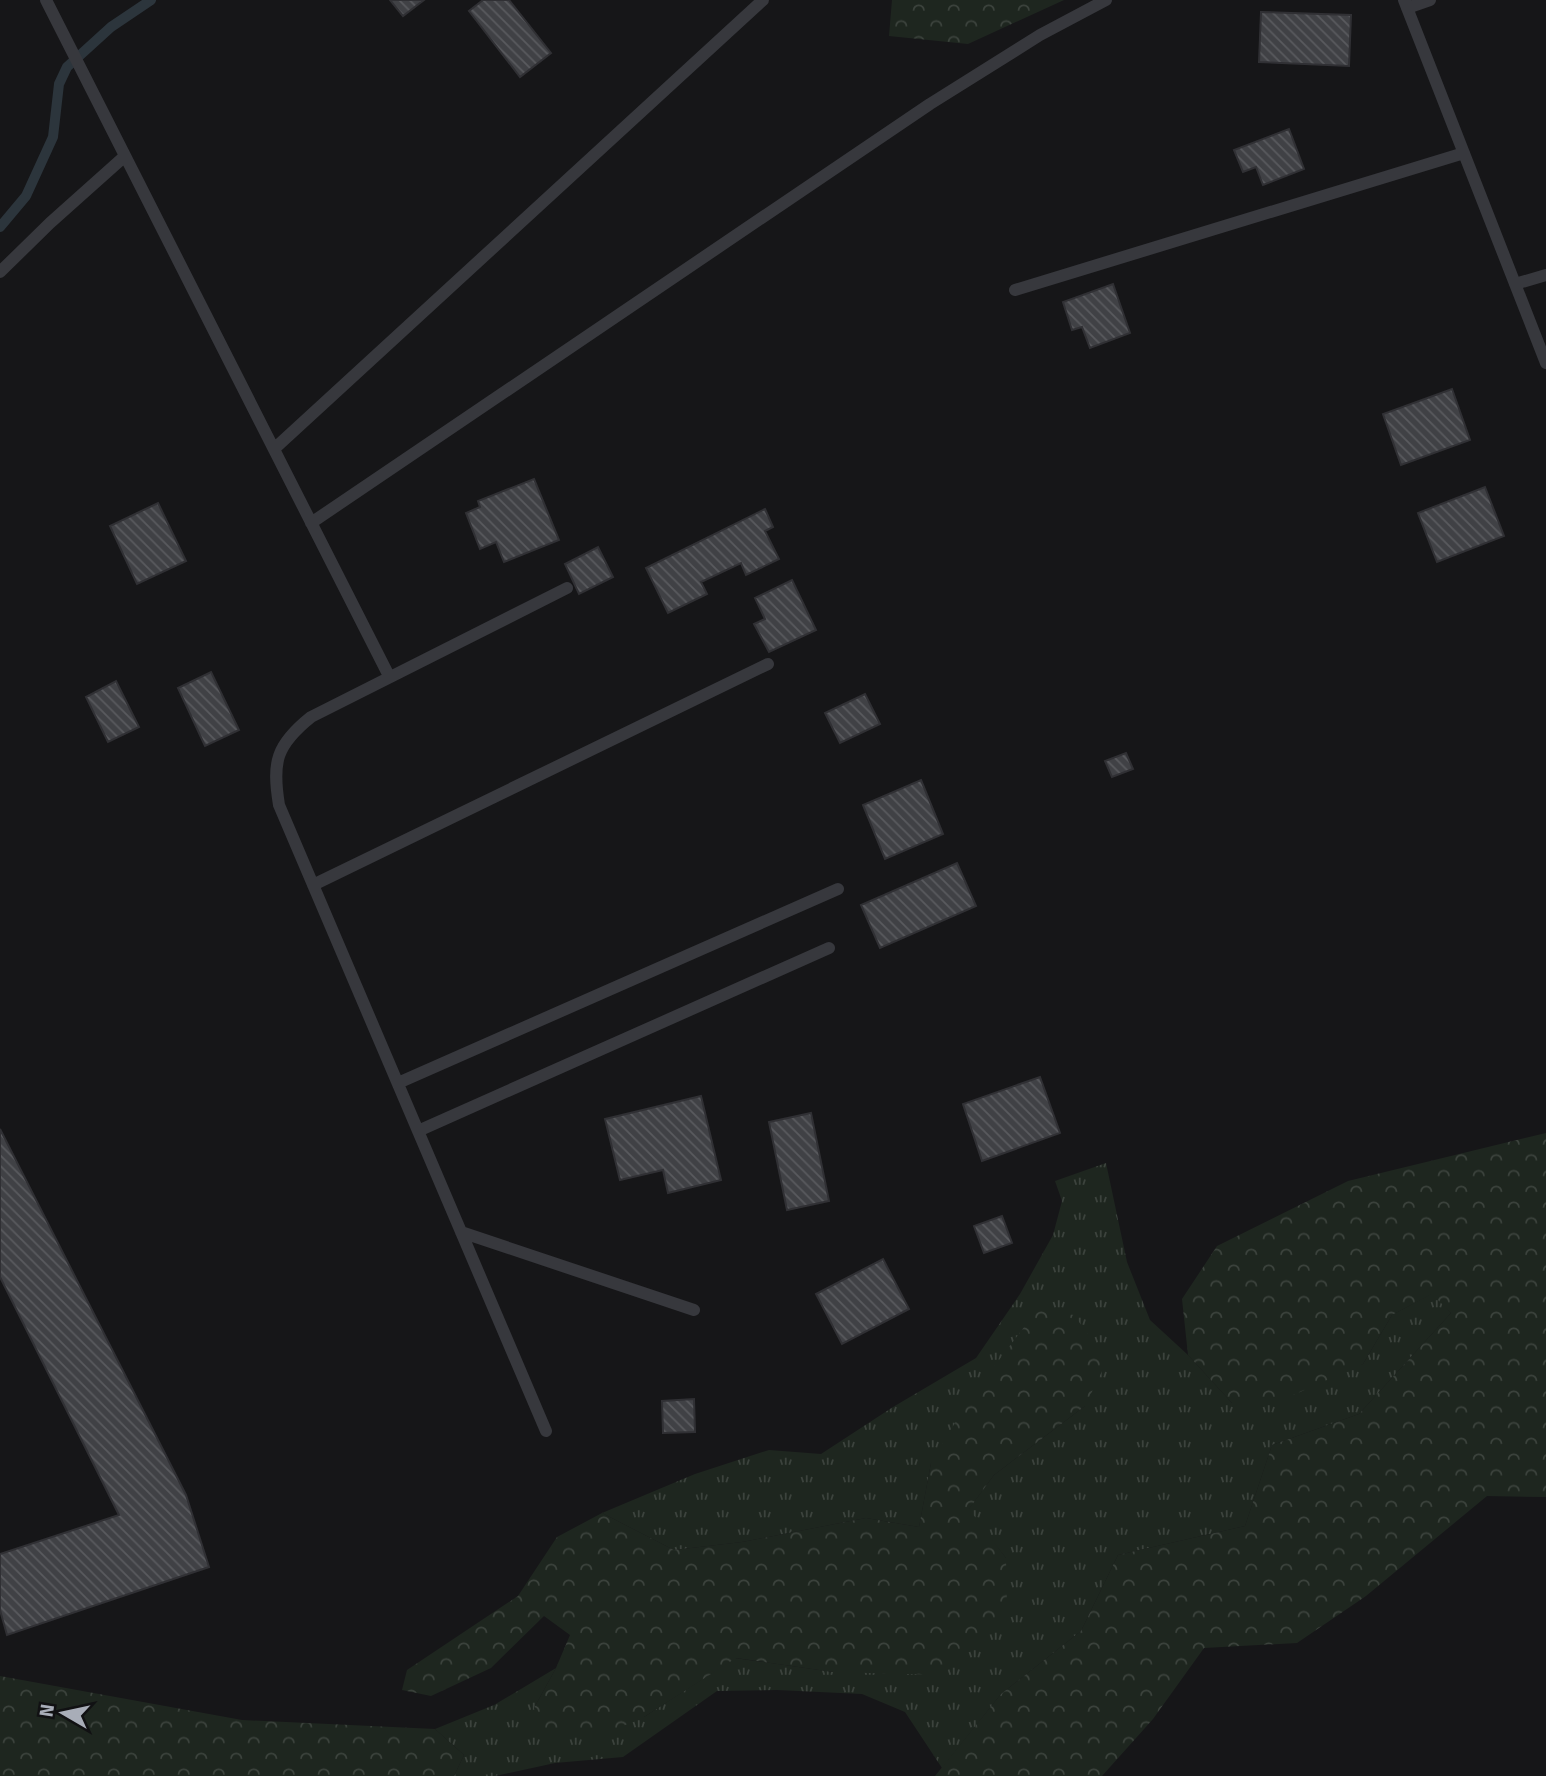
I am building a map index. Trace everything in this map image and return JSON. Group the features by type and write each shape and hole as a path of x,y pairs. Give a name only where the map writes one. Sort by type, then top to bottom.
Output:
{"lane":[{"path":"46,0 389,676"},
{"path":"274,449 763,0"},
{"path":"311,523 930,104 1040,35 1107,0"},
{"path":"1430,0 1405,4 1546,363"},
{"path":"1016,290 1464,153"},
{"path":"0,272 125,156"},
{"path":"1515,284 1546,275"},
{"path":"546,1431 279,805 275,768 278,753 296,728 311,717 566,588"},
{"path":"313,885 768,664"},
{"path":"398,1083 838,889"},
{"path":"418,1130 829,948"},
{"path":"461,1232 694,1310"}],"green space":[{"path":"892,0 1064,0 968,44 889,36"},
{"path":"1546,1133 1546,1497 1487,1496 1366,1596 1297,1643 1204,1648 1153,1719 1102,1776 935,1776 1001,1694 1081,1631 1118,1555 1245,1526 1272,1445 1359,1414 1451,1313 1432,1294 1392,1315 1363,1364 1273,1404 1232,1403 1188,1355 1182,1299 1217,1246 1348,1181"},
{"path":"1106,1163 1127,1262 1150,1320 1188,1355 1232,1403 1363,1364 1392,1315 1433,1293 1451,1313 1359,1414 1272,1445 1245,1526 1118,1555 1081,1631 1001,1694 942,1768 905,1712 862,1694 777,1690 717,1691 623,1757 555,1763 495,1776 454,1776 464,1755 435,1729 494,1705 556,1668 534,1708 644,1717 735,1658 833,1672 1006,1558 968,1510 994,1475 1085,1406 931,1463 919,1527 866,1518 742,1542 674,1550 602,1513 695,1474 769,1450 821,1454 976,1358 1020,1294 1053,1235 1062,1201 1055,1181"},
{"path":"1037,1310 1074,1315 1107,1361 1085,1406 994,1475 969,1509 1006,1558 1007,1607 943,1675 833,1672 736,1658 644,1717 597,1737 540,1730 534,1708 570,1635 544,1616 491,1668 431,1696 402,1690 407,1670 518,1596 557,1537 602,1513 674,1550 742,1542 866,1518 919,1527 931,1463 968,1401"},
{"path":"0,1676 242,1720 435,1729 464,1755 454,1776 0,1776"}],"building":[{"path":"390,0 424,0 403,16"},
{"path":"483,0 509,0 551,53 520,77 469,11"},
{"path":"1261,12 1351,15 1349,66 1259,62"},
{"path":"1289,129 1304,169 1263,185 1256,167 1243,172 1234,150"},
{"path":"1113,284 1130,333 1090,348 1082,327 1072,330 1063,302"},
{"path":"1452,389 1470,440 1401,465 1383,414"},
{"path":"534,479 559,540 504,562 496,542 480,549 466,513 480,507 478,501"},
{"path":"1485,487 1504,536 1437,562 1418,513"},
{"path":"158,503 186,561 137,584 110,526"},
{"path":"765,509 773,527 765,531 779,559 746,575 741,563 701,582 707,594 668,613 646,568"},
{"path":"598,547 613,577 579,594 565,564"},
{"path":"792,580 816,630 769,652 754,624 765,619 755,598"},
{"path":"211,672 239,730 205,746 178,688"},
{"path":"116,681 139,727 108,742 86,697"},
{"path":"865,694 880,724 840,743 825,713"},
{"path":"1126,753 1133,769 1112,777 1105,761"},
{"path":"921,780 943,834 885,859 863,805"},
{"path":"957,863 976,906 880,948 861,905"},
{"path":"1040,1077 1060,1133 982,1161 963,1104"},
{"path":"701,1096 721,1180 668,1193 663,1170 620,1180 605,1119"},
{"path":"811,1113 829,1201 787,1210 769,1122"},
{"path":"0,1129 186,1495 209,1567 7,1635 0,1610 0,1554 119,1515 0,1277"},
{"path":"1002,1216 1012,1243 984,1253 974,1226"},
{"path":"883,1259 909,1309 842,1344 816,1294"},
{"path":"694,1399 695,1432 663,1433 662,1401"}],"waterway":[{"path":"0,227 26,196 53,137 59,84 67,67 111,27 151,0"}]}
